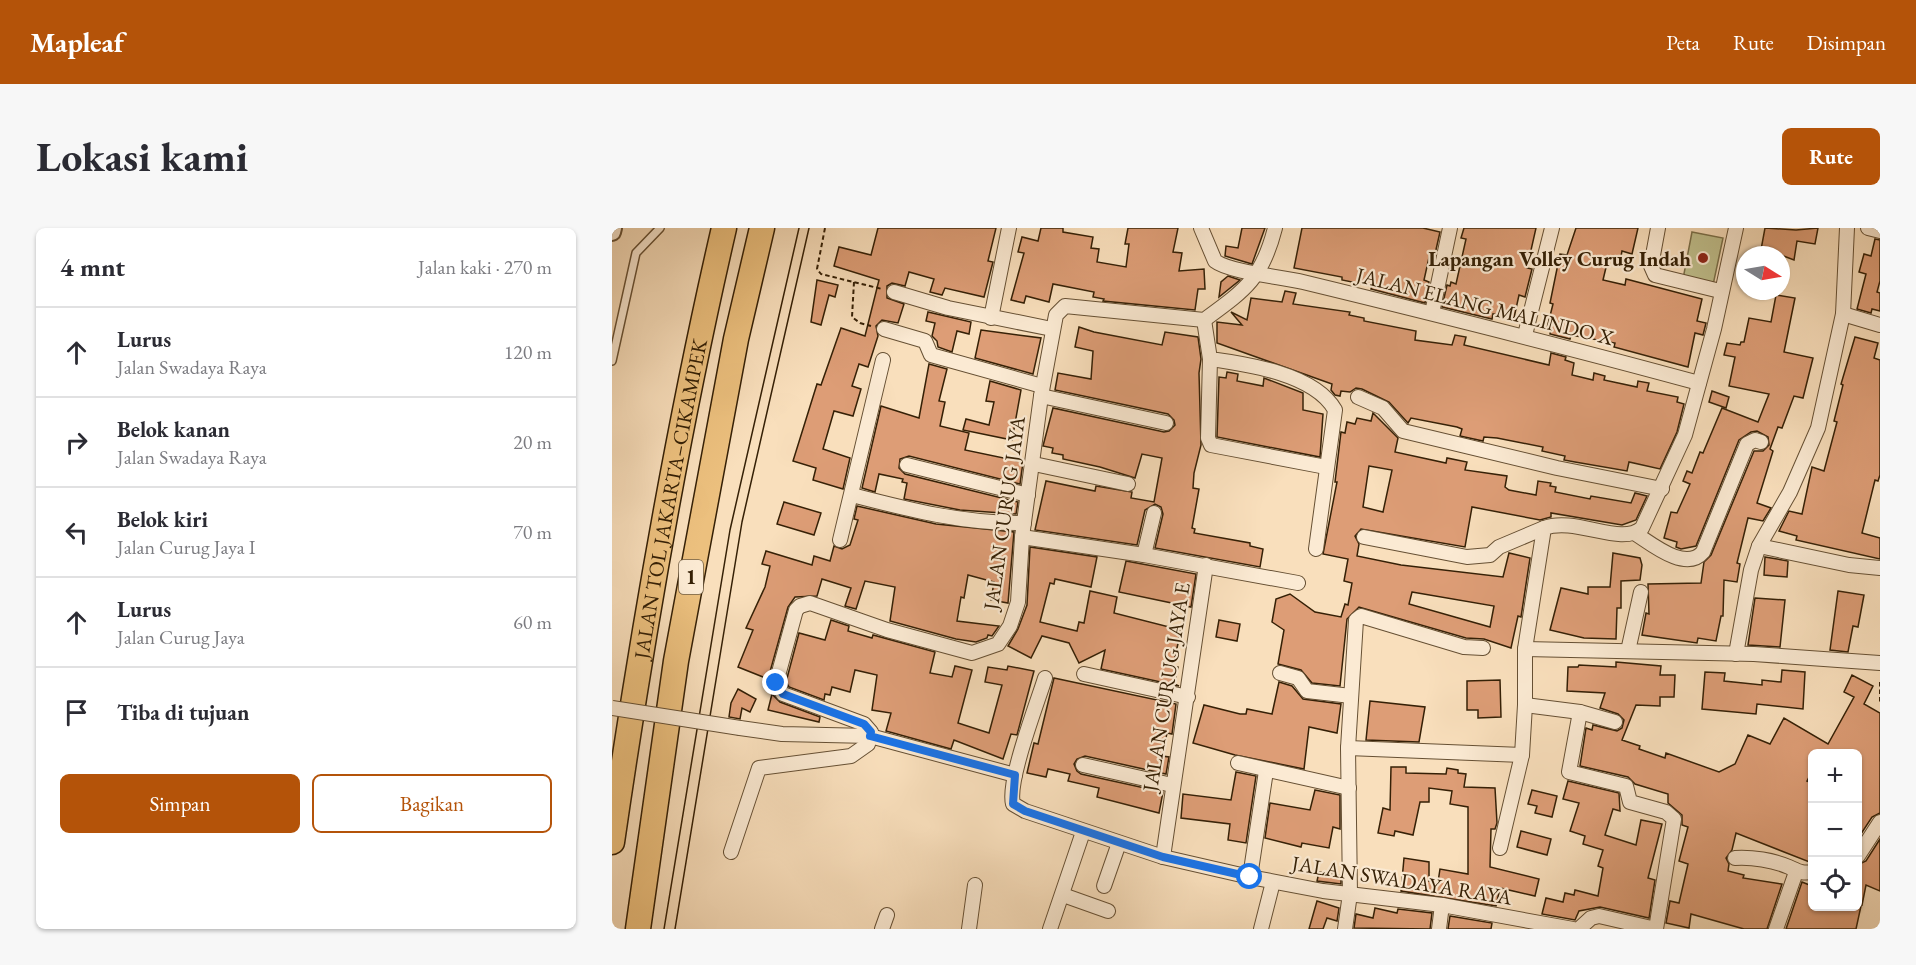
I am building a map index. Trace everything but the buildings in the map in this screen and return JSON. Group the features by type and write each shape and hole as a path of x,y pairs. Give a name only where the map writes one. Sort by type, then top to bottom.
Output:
{"highway":[{"name":"JALAN TOL JAKARTA–CIKAMPEK","path":"612,842 642,642 701,329 724,228"},
{"name":"JALAN TOL JAKARTA–CIKAMPEK","path":"638,929 676,661 736,339 762,228"}],"street":[{"path":"991,318 1009,228"},
{"name":"JALAN ELANG MALINDO X","path":"1201,228 1210,254 1220,264 1526,335 1699,383"},
{"path":"1275,228 1268,255 1260,272 1232,300 1204,320 1210,359 1208,438 1211,446 1326,467"},
{"path":"1432,313 1450,228"},
{"path":"1526,335 1552,228"},
{"path":"1658,228 1651,266 1655,274 1720,291"},
{"path":"1636,534 1642,528 1662,489 1685,435 1714,329 1720,291 1736,228"},
{"path":"1736,654 1751,570 1759,546 1794,484 1818,428 1843,314 1846,228"},
{"path":"1868,228 1880,231"},
{"path":"894,292 991,318 1053,329"},
{"name":"JALAN CURUG JAYA","path":"870,736 871,732 864,724 783,694 777,688 776,683 796,610 810,603 886,630 972,653 987,650 998,644 1010,626 1017,602 1023,530 1034,464 1041,391 1056,315 1065,306 1204,320"},
{"path":"1843,314 1880,325"},
{"path":"884,329 925,341 931,355 1041,391 1166,423"},
{"path":"1210,359 1253,365 1286,375 1324,395 1335,410 1316,549"},
{"path":"840,540 884,360"},
{"path":"1358,397 1383,408 1403,431 1557,468 1662,489"},
{"path":"1364,537 1467,557 1490,555 1499,547 1544,528 1556,524 1567,524 1623,535 1636,534 1685,560 1698,558 1703,552 1747,444 1755,440 1761,442"},
{"path":"1034,464 1128,484"},
{"path":"908,465 1028,495"},
{"name":"JALAN CURUG JAYA E","path":"852,495 933,516 1023,530 1206,566 1163,857"},
{"path":"1144,555 1154,513"},
{"path":"1500,848 1522,755 1525,705 1524,649 1544,528"},
{"path":"1759,546 1827,561 1880,568"},
{"path":"1206,566 1298,583"},
{"path":"1628,651 1641,592"},
{"path":"1345,929 1350,894 1348,748 1358,616 1413,630 1464,647 1483,648"},
{"path":"1524,649 1736,654 1880,663"},
{"path":"1280,673 1298,678 1307,691 1351,696"},
{"path":"1084,674 1188,697"},
{"path":"612,708 794,735 870,736 1015,775 1045,678"},
{"path":"1525,705 1580,712 1616,722"},
{"path":"1579,929 1594,916 1618,924 1656,929 1674,819 1666,812 1630,802 1626,786 1569,772 1580,712"},
{"path":"731,852 759,768 851,756 868,744 870,736"},
{"path":"1348,748 1522,755"},
{"path":"1238,763 1349,788"},
{"path":"1083,765 1172,785"},
{"path":"1250,877 1266,771"},
{"name":"JALAN SWADAYA RAYA","path":"1015,775 1013,804 1083,832 1163,857 1273,882 1442,905 1522,925 1573,929"},
{"path":"1862,849 1880,822"},
{"path":"1050,929 1083,832"},
{"path":"1104,886 1119,843"},
{"path":"1735,858 1755,858 1790,867 1796,872 1808,872"},
{"path":"1776,929 1796,872"},
{"path":"1261,929 1273,882"},
{"path":"969,929 975,885"},
{"path":"1062,895 1108,911"},
{"path":"1439,929 1442,905"},
{"path":"882,929 887,915"}],"lane":[{"path":"612,361 636,253 660,228"}],"path":[{"path":"825,228 817,269 821,274 894,292"},
{"path":"854,282 852,317 860,323 884,329"},
{"path":"1880,682 1880,703"}],"green space":[{"name":"Lapangan Volley Curug Indah","path":"1692,232 1723,238 1713,285 1683,279"}],"tram line":[{"path":"664,929 730,530 799,228"},
{"path":"675,929 742,522 809,228"}],"place":[{"name":"Lapangan Volley Curug Indah","path":"1703,258"}],"route":[{"path":"776,683 779,692 783,694 864,724 871,732 870,736 1015,775 1013,804 1025,811 1163,857 1250,877"}]}
